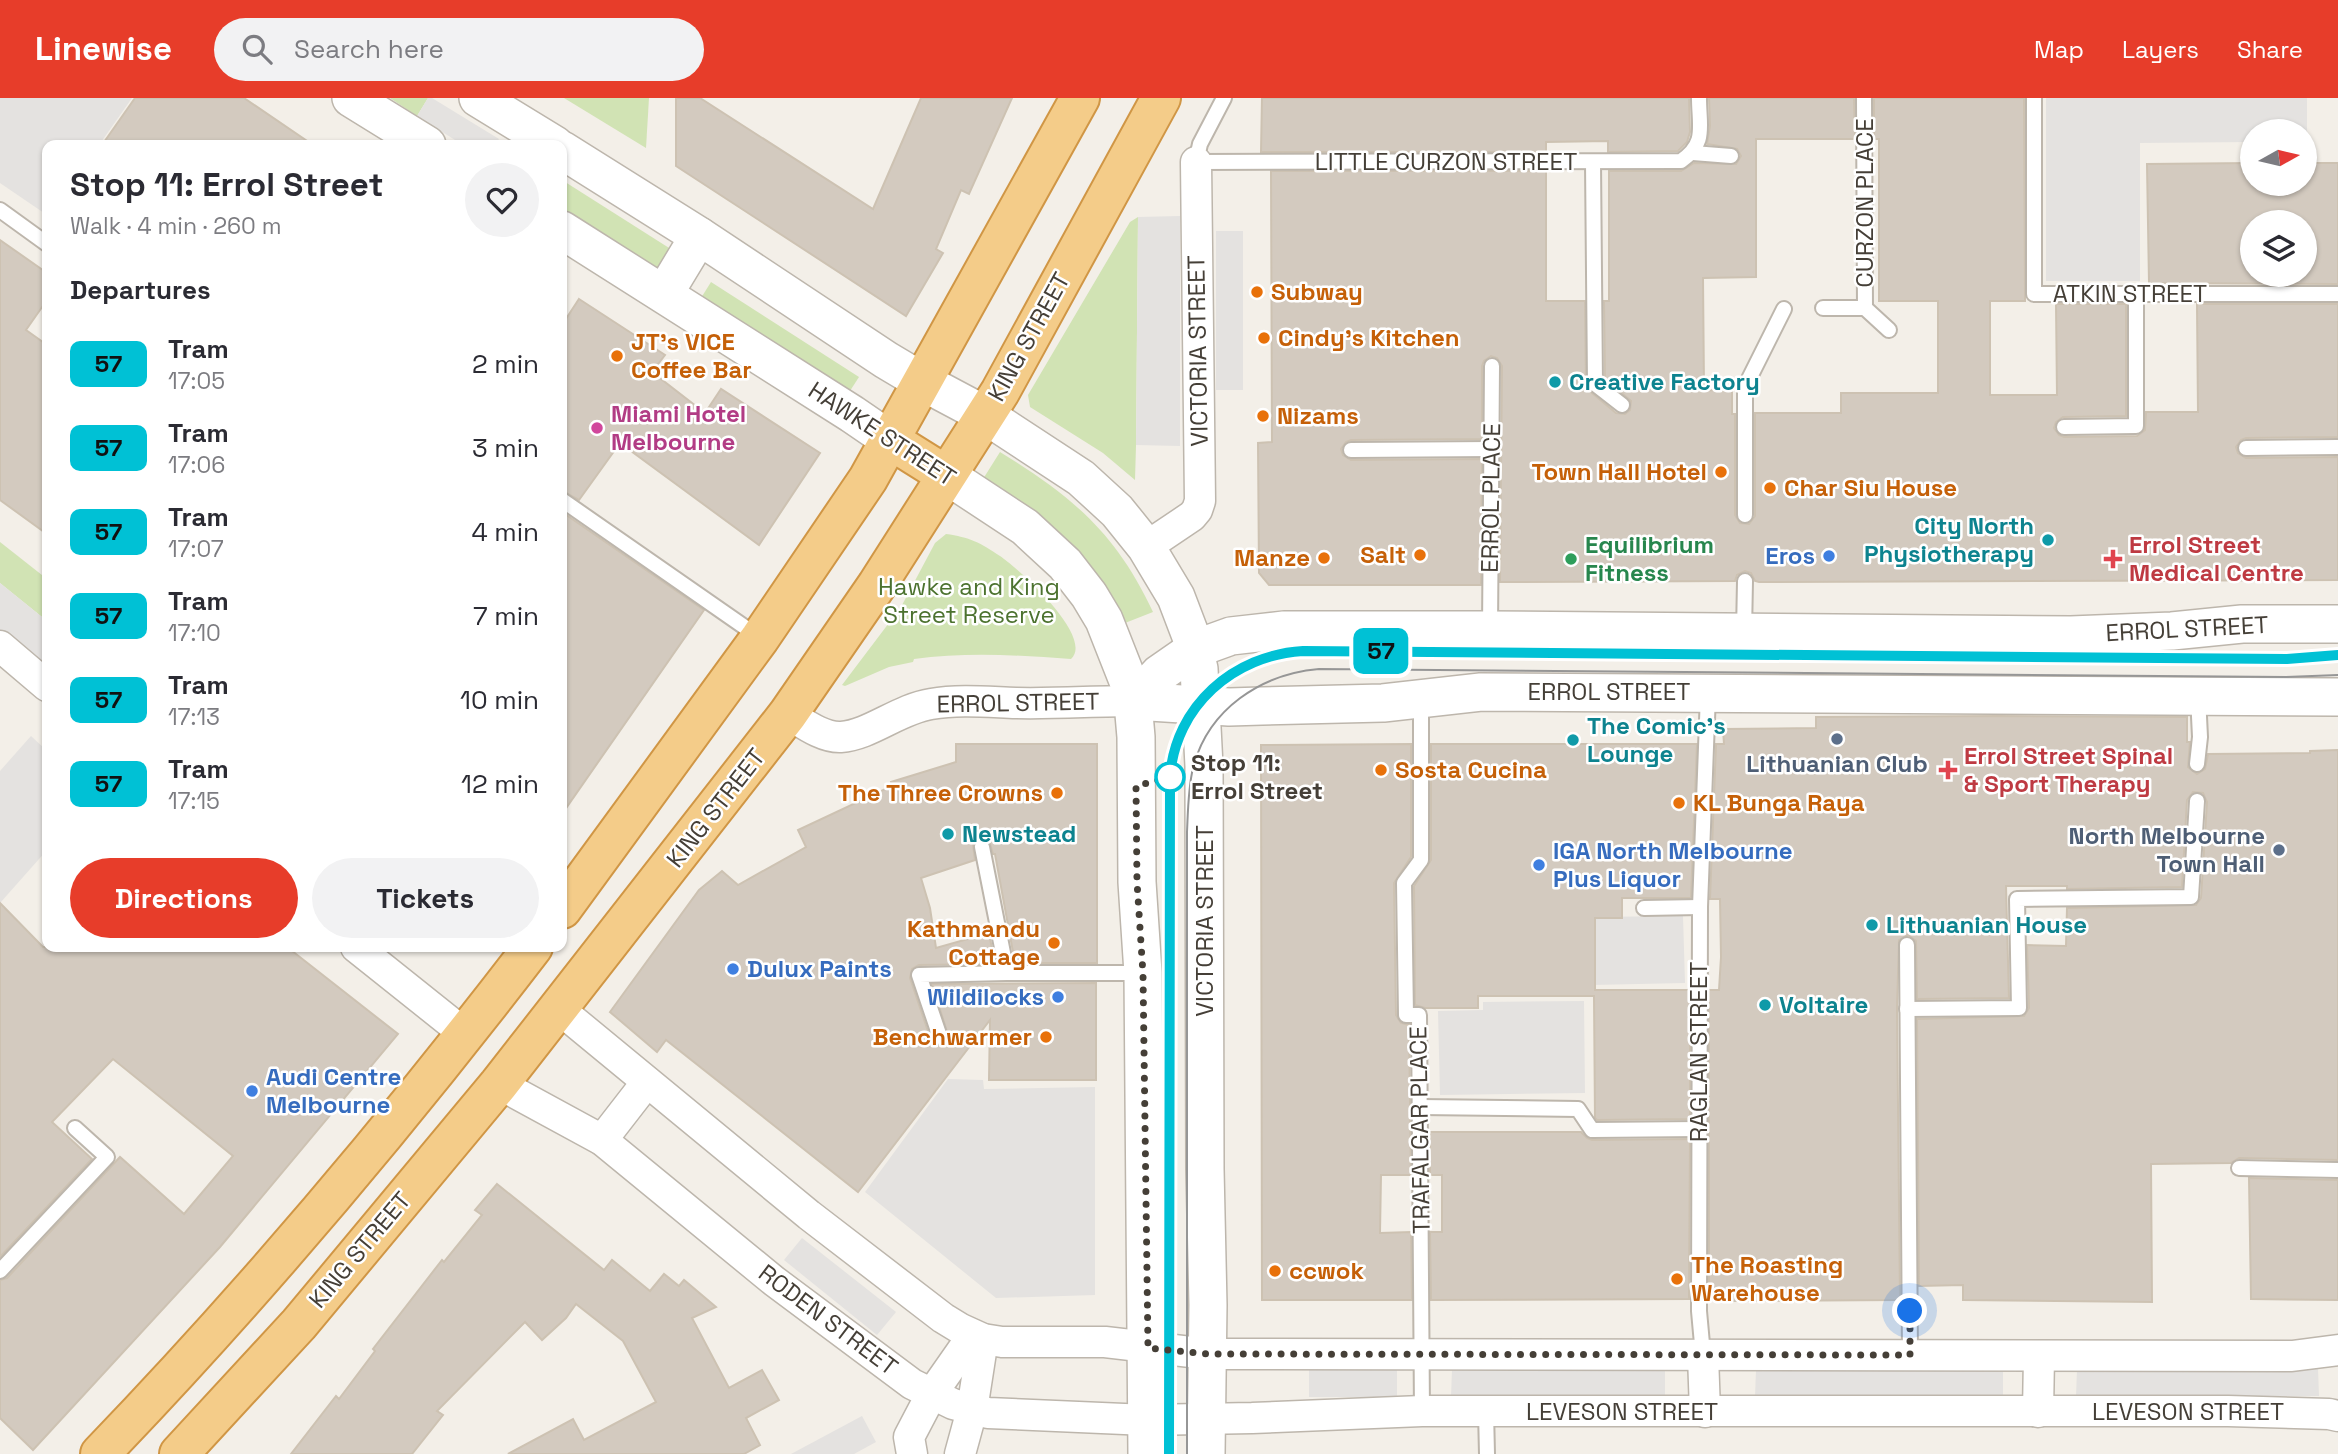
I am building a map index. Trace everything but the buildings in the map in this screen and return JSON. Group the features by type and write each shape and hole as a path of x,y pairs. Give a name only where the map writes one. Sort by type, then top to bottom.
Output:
{"highway":[{"path":"567,902 760,638 863,486 1080,98"},
{"name":"KING STREET","path":"179,1454 299,1324 499,1084 788,714 877,585 1000,392 1161,98"},
{"name":"HAWKE STREET","path":"890,440 946,475"},
{"path":"100,1454 267,1273 363,1161 529,952"},
{"path":"465,1034 559,1009"}],"street":[{"path":"351,98 419,140"},
{"path":"478,98 547,140"},
{"path":"567,153 923,382 985,415 1081,478 1117,512 1146,547"},
{"name":"VICTORIA STREET","path":"1196,162 1199,506 1192,516 1146,547 1176,597 1195,649 1202,706 1207,1436"},
{"name":"HAWKE STREET","path":"567,233 890,440"},
{"path":"664,294 699,236"},
{"name":"HAWKE STREET","path":"946,475 1025,527 1065,564 1104,620 1130,681 1134,701"},
{"name":"ERROL STREET","path":"1134,701 1159,674 1195,649 1231,636 1284,630 1490,629 2071,635 2163,632 2242,624 2338,624"},
{"path":"1708,633 1708,692"},
{"path":"0,646 42,682"},
{"name":"ERROL STREET","path":"788,714 830,736 845,737 907,710 956,701 1134,701 1202,706 1262,706 1421,699 1481,692 2338,697"},
{"path":"1134,701 1137,882 1143,974 1147,1437"},
{"path":"362,952 465,1034"},
{"path":"559,1009 839,1237 943,1318 978,1337 1019,1343 1105,1342 1208,1354 2292,1356 2338,1350"},
{"path":"602,1140 647,1082"},
{"name":"RODEN STREET","path":"499,1084 602,1140 775,1281 896,1373 931,1395 972,1409 1035,1416 1147,1437 1207,1436"},
{"path":"912,1454 909,1437 931,1395 978,1337"},
{"path":"960,1454 972,1409 978,1337"},
{"name":"RAGLAN STREET","path":"1703,1355 1705,1412"},
{"path":"2038,1412 2039,1356"},
{"name":"LEVESON STREET","path":"1207,1436 1422,1411 2228,1411 2338,1416"}],"lane":[{"name":"VICTORIA STREET","path":"1196,162 1200,144 1224,98"},
{"path":"1693,153 1699,143 1699,98"},
{"name":"CURZON PLACE","path":"1864,98 1865,309"},
{"name":"ATKIN STREET","path":"2034,98 2034,294 2338,294"},
{"name":"LITTLE CURZON STREET","path":"1196,162 1593,162 1681,161 1693,153 1731,156"},
{"path":"1593,162 1595,384 1622,405"},
{"path":"0,210 42,239"},
{"path":"2064,427 2136,426 2136,294"},
{"path":"1745,515 1745,387 1784,309"},
{"path":"1823,309 1865,309 1889,330"},
{"name":"ERROL PLACE","path":"1490,629 1493,366"},
{"path":"2246,448 2338,447"},
{"path":"1351,450 1492,449"},
{"path":"567,503 760,638"},
{"path":"1744,633 1745,581"},
{"name":"RAGLAN STREET","path":"1703,1355 1699,1311 1700,907 1708,692"},
{"path":"2197,765 2200,737 2198,695"},
{"name":"TRAFALGAR PLACE","path":"1421,699 1421,860 1404,883 1406,1015 1419,1015 1422,1411"},
{"path":"1907,1009 2018,1008 2017,899 2191,897 2197,800"},
{"path":"982,847 1007,973"},
{"path":"1644,908 1700,907"},
{"path":"1907,946 1910,1355"},
{"path":"940,1037 919,975 1143,974"},
{"path":"1420,1107 1578,1109 1592,1130 1699,1129"},
{"path":"0,1271 107,1157 75,1128"},
{"path":"2239,1168 2338,1170"},
{"path":"1486,1411 1487,1454"}],"green space":[{"path":"390,98 428,98 417,116"},
{"path":"564,98 649,98 646,148"},
{"path":"567,183 677,253 664,274 567,211"},
{"path":"1138,217 1135,480 1103,453 1030,407 1028,395 1130,222"},
{"path":"711,282 859,377 848,394 701,298"},
{"path":"1000,452 1050,485 1090,519 1124,560 1153,612 1125,623 1111,598 1081,557 1047,525 983,479"},
{"name":"Hawke and King Street Reserve","path":"946,534 987,547 1037,588 1073,635 1076,649 1071,659 972,655 914,659 913,662 889,667 842,685 901,607 935,543"},
{"path":"0,542 42,575 42,617 0,583"}],"shaded area":[{"path":"0,98 132,98 103,140 42,140 42,212 0,183"},
{"path":"428,98 432,98 499,139 455,140 417,116"},
{"path":"2046,98 2307,98 2307,119 2240,119 2240,142 2140,143 2140,281 2046,281"},
{"path":"1180,216 1180,446 1136,445 1138,217"},
{"path":"1216,231 1243,231 1243,390 1216,390"},
{"path":"0,583 42,617 42,663 0,630"},
{"path":"31,736 42,746 42,856 0,903 0,771"},
{"path":"1683,916 1685,983 1592,985 1591,917"},
{"path":"1584,1001 1585,1093 1440,1095 1438,1011 1483,1010 1483,1002"},
{"path":"948,1079 983,1080 984,1089 1095,1087 1095,1295 996,1298 865,1192"},
{"path":"802,1238 896,1312 877,1335 784,1260"},
{"path":"2318,1368 2319,1396 2076,1397 2077,1369"},
{"path":"1397,1369 1397,1397 1309,1397 1309,1370"},
{"path":"1452,1369 1665,1369 1665,1397 1451,1397"},
{"path":"2003,1369 2003,1397 1755,1397 1756,1370"},
{"path":"862,1416 876,1442 854,1454 791,1454"}],"tram line":[{"path":"1169,1454 1170,777 1174,751 1183,728 1212,689 1232,674 1254,662 1303,651 2287,659 2338,655"},
{"name":"57","path":"1169,1454 1170,777 1172,756 1185,723 1196,705 1219,682 1260,658 1303,651 2287,659 2338,655"},
{"path":"1187,1454 1188,800 1193,768 1200,747 1224,712 1240,698 1277,678 1319,669 2286,677 2338,675"}],"place":[{"name":"Subway","path":"1257,292"},
{"name":"Cindy's Kitchen","path":"1264,338"},
{"name":"JT's VICE Coffee Bar","path":"617,356"},
{"name":"Creative Factory","path":"1555,382"},
{"name":"Nizams","path":"1263,416"},
{"name":"Miami Hotel Melbourne","path":"597,428"},
{"name":"Town Hall Hotel","path":"1721,472"},
{"name":"Char Siu House","path":"1770,488"},
{"name":"City North Physiotherapy","path":"2048,540"},
{"name":"Salt","path":"1420,555"},
{"name":"Eros","path":"1829,556"},
{"name":"Manze","path":"1324,558"},
{"name":"Equilibrium Fitness","path":"1571,559"},
{"name":"Errol Street Medical Centre","path":"2113,559"},
{"name":"Lithuanian Club","path":"1837,739"},
{"name":"The Comic's Lounge","path":"1573,740"},
{"name":"Sosta Cucina","path":"1381,770"},
{"name":"Errol Street Spinal & Sport Therapy","path":"1948,770"},
{"name":"Stop 11: Errol Street","path":"1170,777"},
{"name":"The Three Crowns","path":"1057,793"},
{"name":"KL Bunga Raya","path":"1679,803"},
{"name":"Newstead","path":"948,834"},
{"name":"North Melbourne Town Hall","path":"2279,850"},
{"name":"IGA North Melbourne Plus Liquor","path":"1539,865"},
{"name":"Lithuanian House","path":"1872,925"},
{"name":"Kathmandu Cottage","path":"1054,943"},
{"name":"Dulux Paints","path":"733,969"},
{"name":"Wildilocks","path":"1058,997"},
{"name":"Voltaire","path":"1765,1005"},
{"name":"Benchwarmer","path":"1046,1037"},
{"name":"Audi Centre Melbourne","path":"252,1091"},
{"name":"ccwok","path":"1275,1271"},
{"name":"The Roasting Warehouse","path":"1677,1279"}],"route":[{"path":"1170,777 1136,786 1137,882 1143,974 1148,1348 1208,1354 1910,1355 1910,1311"}]}
